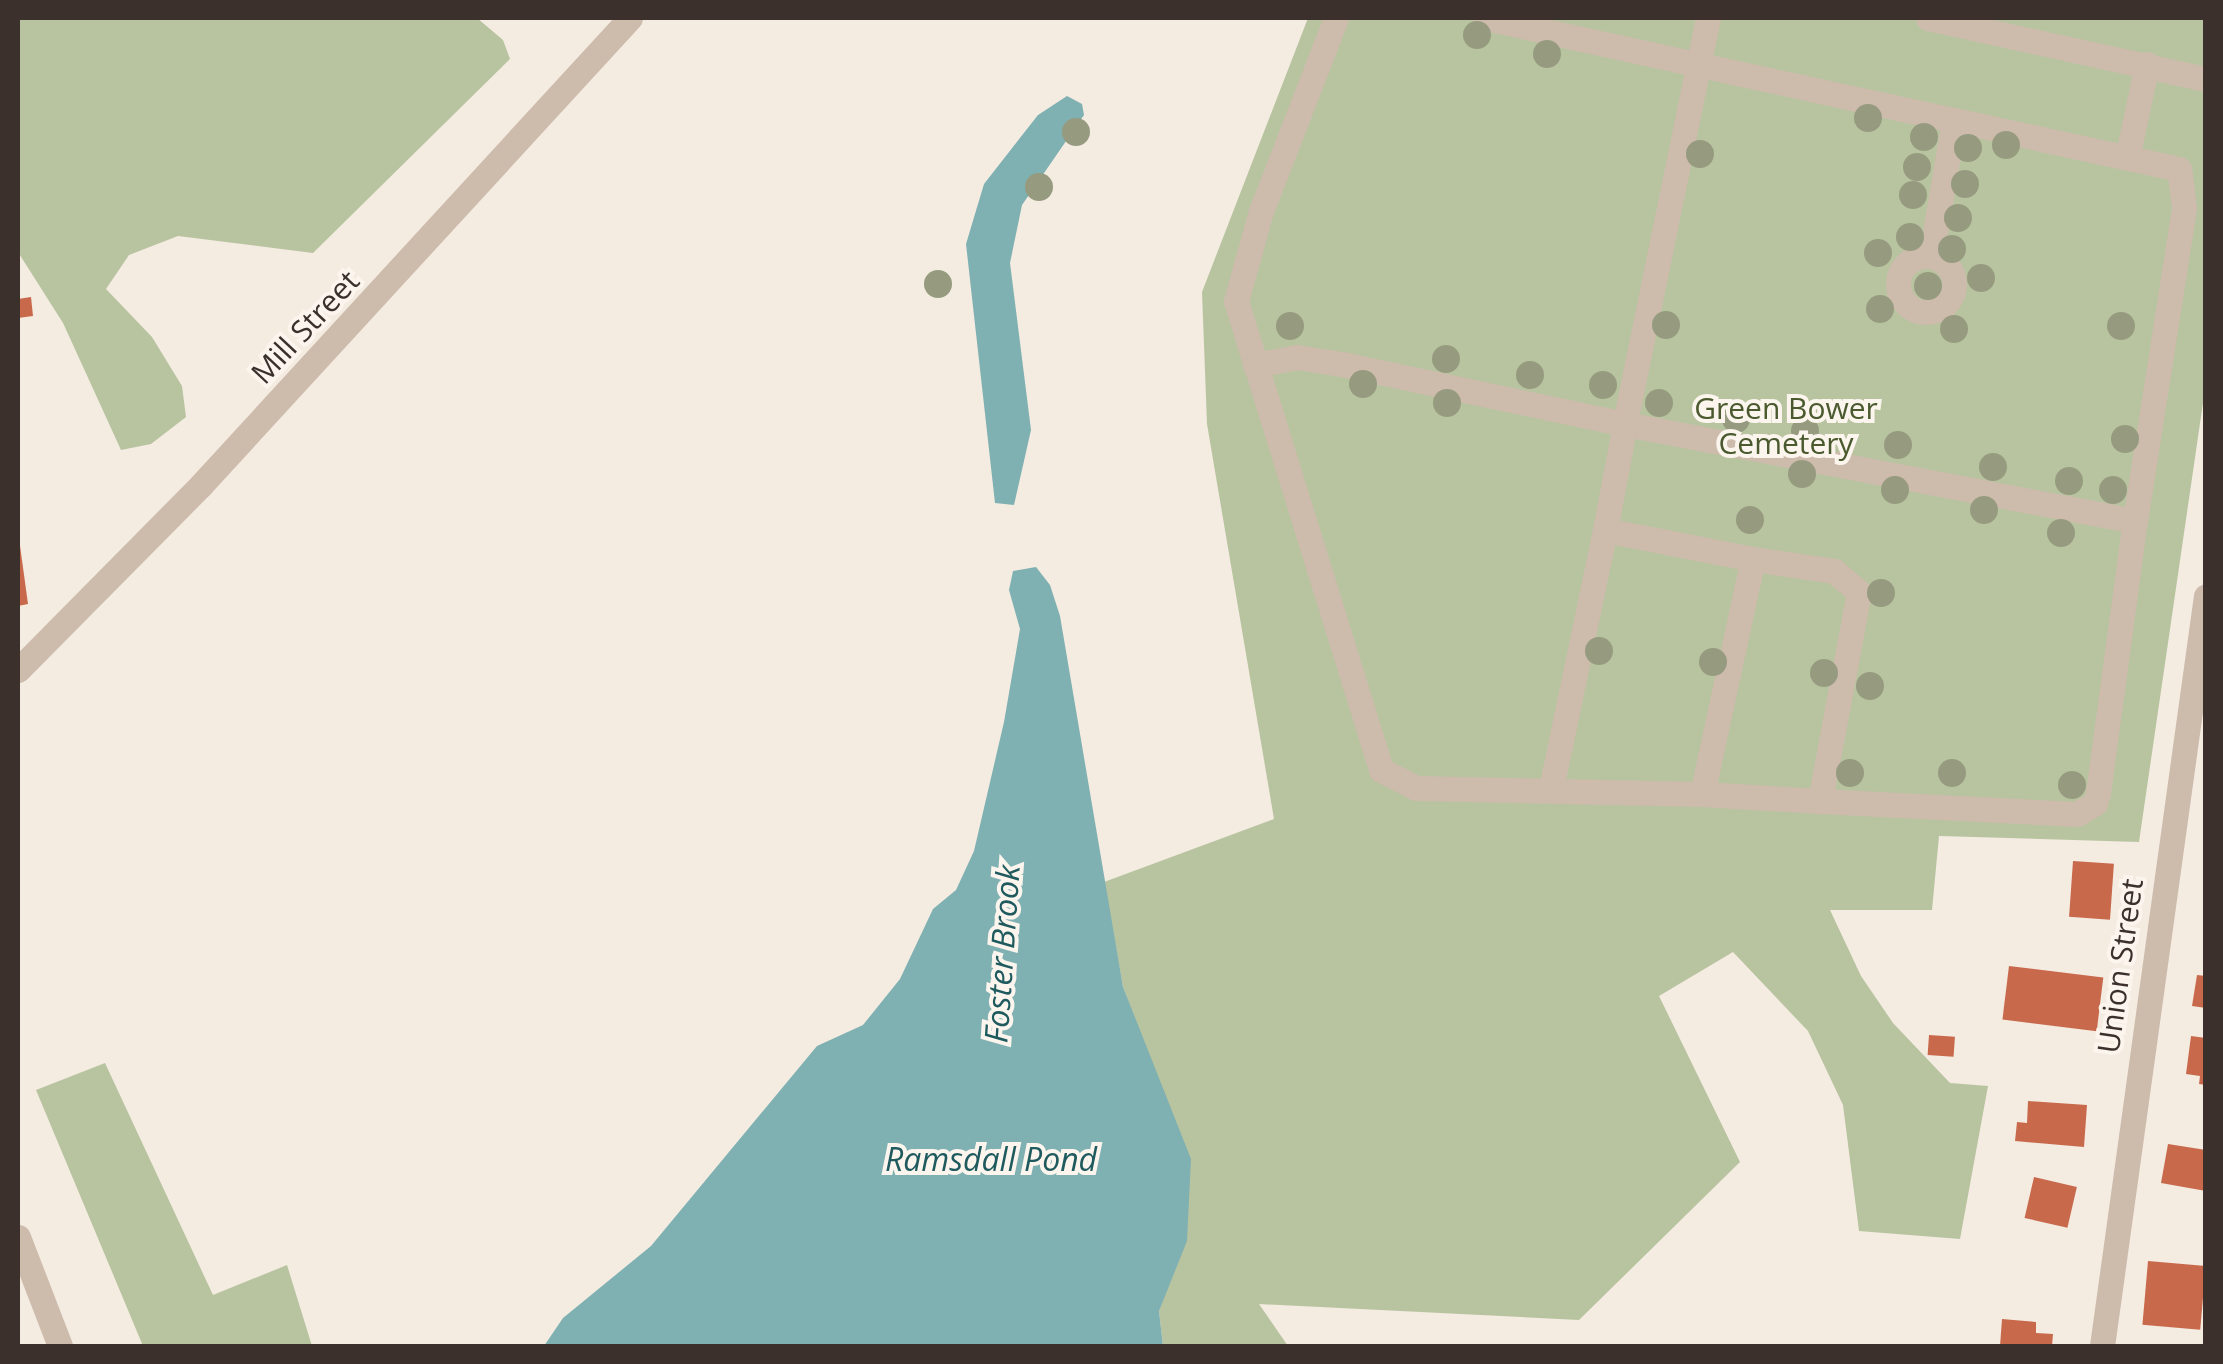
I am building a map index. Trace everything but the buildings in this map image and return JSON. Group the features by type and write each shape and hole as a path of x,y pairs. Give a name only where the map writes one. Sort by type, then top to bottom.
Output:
{"street":[{"name":"Mill Street","path":"18,670 240,444 630,18"},
{"path":"1336,18 1236,286 1255,365 1381,770 1416,788 1551,788 2077,814 2095,804 2184,185 2167,162 1700,67 1484,18"},
{"path":"1551,788 1708,18"},
{"path":"1928,18 2206,79"},
{"path":"2128,154 2148,64"},
{"path":"1932,256 1954,120"},
{"path":"1255,365 1297,358 1342,364 1625,424 2135,522"},
{"path":"1604,530 1834,571 1859,592 1820,801"},
{"path":"1702,794 1753,559"},
{"name":"Union Street","path":"2102,1346 2206,596"},
{"path":"18,1237 60,1346"}],"green space":[{"path":"18,18 477,18 503,40 510,59 313,253 178,236 129,255 106,289 152,337 182,386 186,417 151,444 121,450 63,323 18,252"},
{"name":"Green Bower Cemetery","path":"1308,18 2205,18 2205,389 2139,842 1939,836 1932,910 1830,910 1861,976 1893,1023 1950,1083 1988,1086 1960,1239 1859,1231 1843,1105 1808,1031 1733,952 1659,996 1740,1162 1579,1320 1259,1304 1288,1346 1163,1346 1159,1311 1168,1281 1154,1071 1123,987 1104,882 1274,819 1207,424 1202,292"},
{"path":"105,1063 213,1295 287,1265 312,1346 143,1346 36,1090"}],"water":[{"path":"1067,96 1082,104 1084,115 1022,205 1010,263 1031,430 1014,505 995,503 966,244 984,184 1038,115"},
{"name":"Ramsdall Pond","path":"1036,567 1050,585 1060,616 1123,987 1191,1159 1187,1241 1159,1311 1163,1346 544,1346 563,1318 651,1246 817,1046 863,1025 900,979 933,909 956,890 974,851 1004,722 1020,629 1009,590 1013,571"}],"water label":[{"name":"Foster Brook","path":"1002,954"}]}
